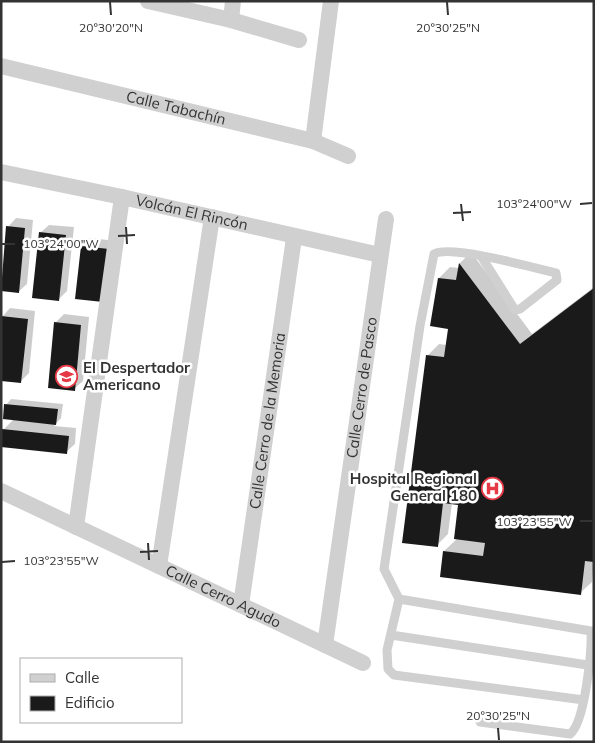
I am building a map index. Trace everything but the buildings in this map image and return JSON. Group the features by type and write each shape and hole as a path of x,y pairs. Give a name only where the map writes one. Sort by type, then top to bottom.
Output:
{"street":[{"path":"148,1 231,20 299,40"},
{"path":"231,20 233,1"},
{"path":"312,141 331,1"},
{"name":"Calle Tabachín","path":"1,66 312,141 348,156"},
{"name":"Volcán El Rincón","path":"1,172 122,197 294,238 380,256"},
{"path":"76,526 122,197"},
{"path":"159,566 212,217"},
{"name":"Calle Cerro de Pasco","path":"325,645 386,219"},
{"name":"Calle Cerro de la Memoria","path":"241,605 294,238"},
{"name":"Calle Cerro Agudo","path":"1,491 363,663"}],"lane":[{"path":"481,256 516,310 520,309 557,280 556,273 481,256 444,250 434,254 420,326 384,569 399,599 386,660 388,669 394,675 584,700"},
{"path":"399,599 589,630 591,633 591,666 576,730 570,734 480,722"},
{"path":"391,635 591,666"}],"place":[{"name":"El Despertador Americano","path":"67,377"},
{"name":"Hospital Regional General 180","path":"493,488"}]}
